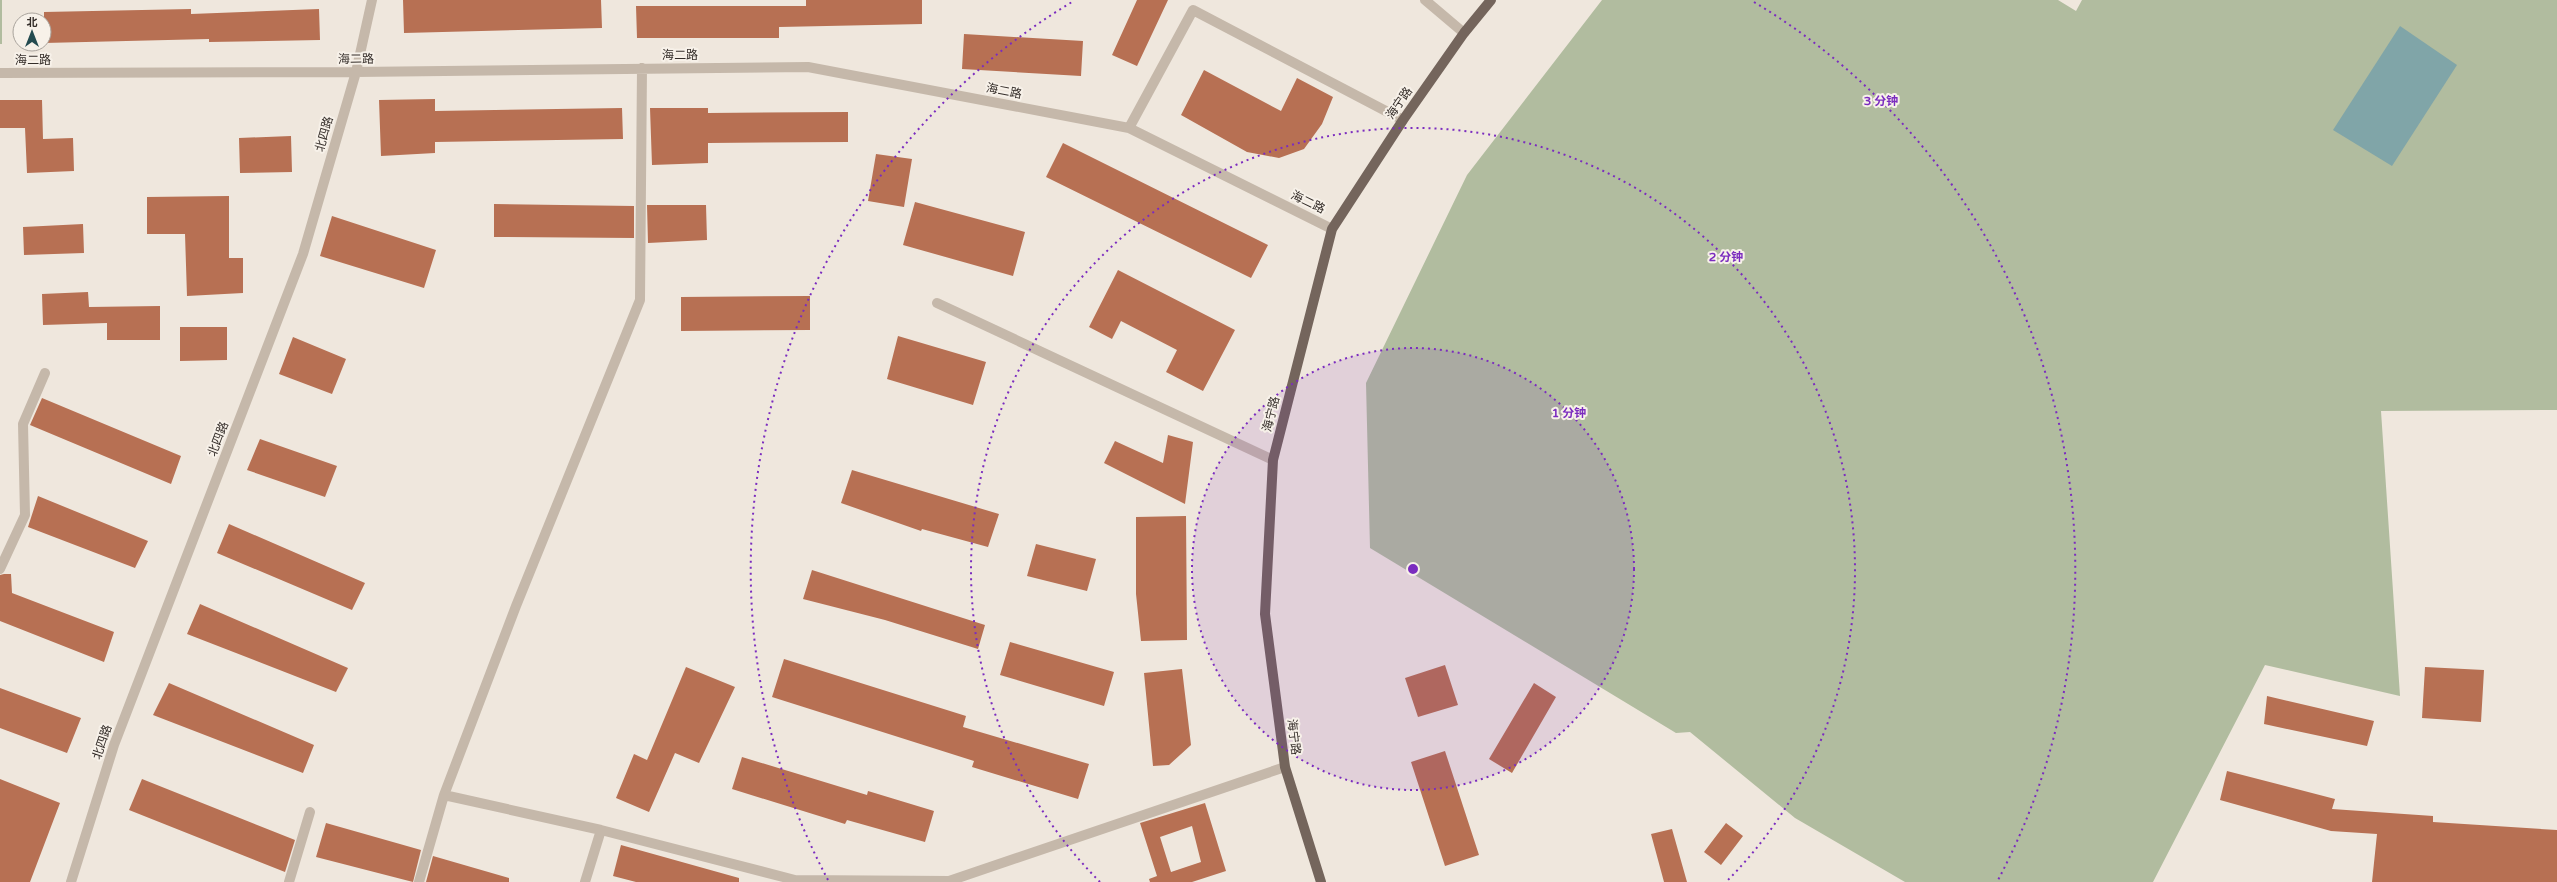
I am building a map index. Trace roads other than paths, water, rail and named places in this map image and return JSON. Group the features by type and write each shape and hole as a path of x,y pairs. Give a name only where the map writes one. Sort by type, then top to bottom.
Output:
{"main road":[{"name":"海宁路","path":"1321,882 1285,767 1265,614 1273,460 1332,229 1403,120 1464,33 1491,0"}],"street":[{"name":"北四路","path":"71,882 114,745 302,254 356,72 372,0"},
{"path":"1425,0 1464,33"},
{"path":"1129,128 1193,10 1403,120"},
{"name":"海二路","path":"0,73 356,72 808,67 1129,128 1332,229"},
{"path":"419,882 444,795 516,606 640,300 642,68"},
{"path":"937,303 1273,460"},
{"path":"0,569 25,515 24,424 45,373"},
{"path":"444,795 601,830 795,880 949,882 1285,767"},
{"path":"289,882 310,812"},
{"path":"585,882 601,830"}],"water":[{"path":"2400,26 2457,65 2392,166 2333,130"}]}
